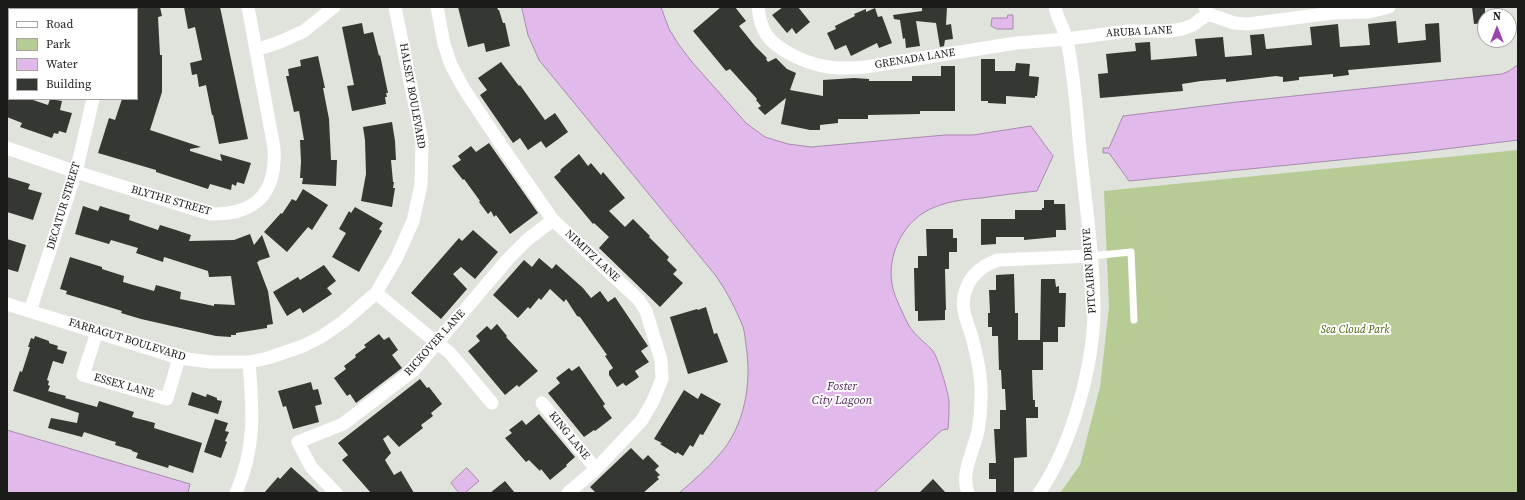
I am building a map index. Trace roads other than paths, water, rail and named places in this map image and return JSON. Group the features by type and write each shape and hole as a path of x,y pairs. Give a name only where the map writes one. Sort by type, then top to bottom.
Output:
{"street":[{"name":"BLYTHE STREET","path":"7,148 76,172 210,214 226,214 241,211 254,204 263,195 270,182 275,158 248,7"},
{"path":"256,50 280,42 304,31 334,7"},
{"name":"HALSEY BOULEVARD","path":"249,362 285,353 321,337 344,321 376,293 397,257 413,221 421,178 422,141 395,7"},
{"name":"NIMITZ LANE","path":"437,7 444,44 451,65 464,89 553,220 638,299 646,311 661,360 662,380 653,401 642,420 596,469 568,493"},
{"name":"GRENADA LANE","path":"758,7 759,17 766,34 782,49 802,60 828,67 866,67 1016,43 1067,40"},
{"path":"1055,7 1056,16 1067,40"},
{"name":"ARUBA LANE","path":"1067,40 1128,31 1170,31 1182,29 1193,25 1207,10 1234,23 1248,24 1333,13 1369,12 1389,7"},
{"name":"PITCAIRN DRIVE","path":"1039,493 1067,440 1081,396 1093,337 1094,311 1091,256 1075,99 1067,40"},
{"name":"DECATUR STREET","path":"30,311 76,172 93,100"},
{"name":"RICKOVER LANE","path":"336,493 311,466 298,442 343,424 414,370 508,259 527,240 553,220"},
{"path":"968,493 966,479 978,432 981,397 981,379 977,355 964,311 964,297 969,283 977,272 983,267 998,260 1091,256"},
{"path":"376,293 450,353 492,403"},
{"name":"FARRAGUT BOULEVARD","path":"7,304 179,358 211,362 249,362"},
{"name":"ESSEX LANE","path":"97,332 83,375 167,399 179,358"},
{"path":"236,493 247,465 250,450 253,405 249,362"},
{"name":"KING LANE","path":"542,403 596,469"}],"lane":[{"path":"1091,256 1131,252 1134,320"}],"water":[{"name":"Foster City Lagoon","path":"522,7 661,7 669,29 679,45 692,62 746,123 765,137 788,144 811,147 945,135 973,135 1031,126 1053,156 1037,191 964,200 935,207 914,220 899,240 894,252 892,264 891,277 893,289 897,301 909,325 932,350 937,359 945,382 949,401 949,419 948,429 942,430 874,493 679,493 705,470 728,444 741,417 747,389 748,374 748,359 743,327 731,301 716,276 539,60 528,35"},
{"path":"1008,15 1013,15 1013,29 997,29 991,26 992,18 1007,18"},
{"path":"1518,65 1518,140 1429,151 1129,181 1109,153 1103,153 1103,148 1109,148 1123,116 1237,102 1502,74"},
{"path":"7,430 190,484 188,493 7,493"},
{"path":"467,468 479,481 465,493 459,493 451,483"}],"park label":[{"name":"Sea Cloud Park","path":"1355,330"}]}
